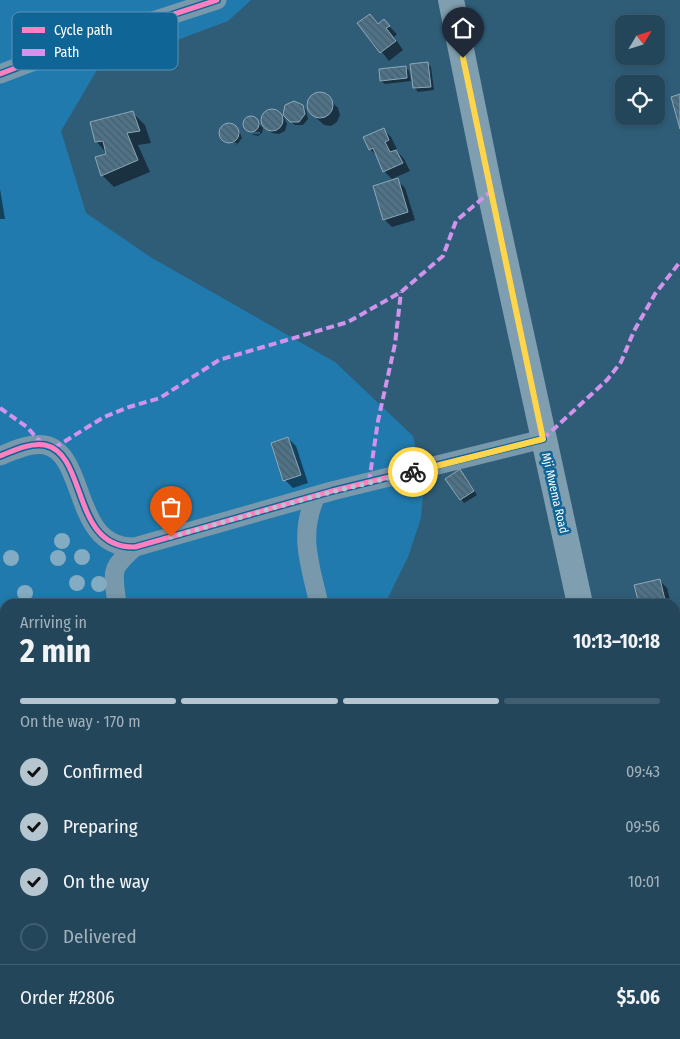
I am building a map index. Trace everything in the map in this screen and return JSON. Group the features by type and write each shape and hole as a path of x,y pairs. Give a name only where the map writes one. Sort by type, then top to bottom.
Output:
{"main road":[{"name":"Mji Mwema Road","path":"451,0 543,439 579,599"}],"street":[{"path":"178,13 217,0"},
{"path":"0,74 12,69"},
{"path":"0,456 19,449 43,444 54,448 62,457 73,477 90,519 105,539 116,545 135,547 316,496 543,439"},
{"path":"316,496 308,512 305,543 318,599"},
{"path":"116,599 113,574 115,567 135,547"}],"shaded area":[{"path":"0,0 251,0 228,21 178,40 178,12 12,12 12,70 97,70 61,131 86,213 152,258 335,362 413,436 424,482 421,518 408,557 387,599 0,599"}],"building":[{"path":"370,14 378,24 384,19 390,26 386,28 396,41 380,53 357,23"},
{"path":"428,62 431,87 413,88 410,64"},
{"path":"406,66 407,78 380,81 379,69"},
{"path":"320,92 329,96 333,105 329,114 320,118 311,114 307,105 311,96"},
{"path":"680,94 680,129 671,97"},
{"path":"294,101 303,105 305,114 299,122 290,122 283,115 285,105"},
{"path":"272,109 280,112 283,120 280,128 272,131 264,128 261,120 264,112"},
{"path":"133,111 140,131 127,133 138,160 101,176 95,157 106,154 103,141 95,142 90,122"},
{"path":"248,116 254,116 259,121 257,130 248,132 243,127 243,121"},
{"path":"229,123 236,126 239,133 236,140 229,143 222,140 219,133 222,126"},
{"path":"384,128 389,140 385,142 390,152 396,150 403,163 383,172 373,148 369,150 363,137"},
{"path":"398,178 408,212 383,220 373,186"},
{"path":"288,437 301,475 283,481 271,443"},
{"path":"460,469 474,491 460,500 445,479"},
{"path":"660,579 665,599 638,599 634,585"}],"marked path":[{"path":"54,448 104,417 160,398 219,360 348,322 401,292 443,256 456,221 490,192"},
{"path":"543,439 607,380 621,362 634,331 655,294 680,262"},
{"path":"369,482 378,421 395,344 401,292"},
{"path":"0,408 27,427 43,445"}],"cycle path":[{"path":"178,13 217,0"},
{"path":"0,74 12,69"},
{"path":"0,456 40,444 59,452 68,465 90,518 100,533 115,544 135,547 332,491 543,439"}],"way so far":[{"path":"171,537 316,496 413,472"}],"route":[{"path":"413,472 543,439 463,58"}]}
